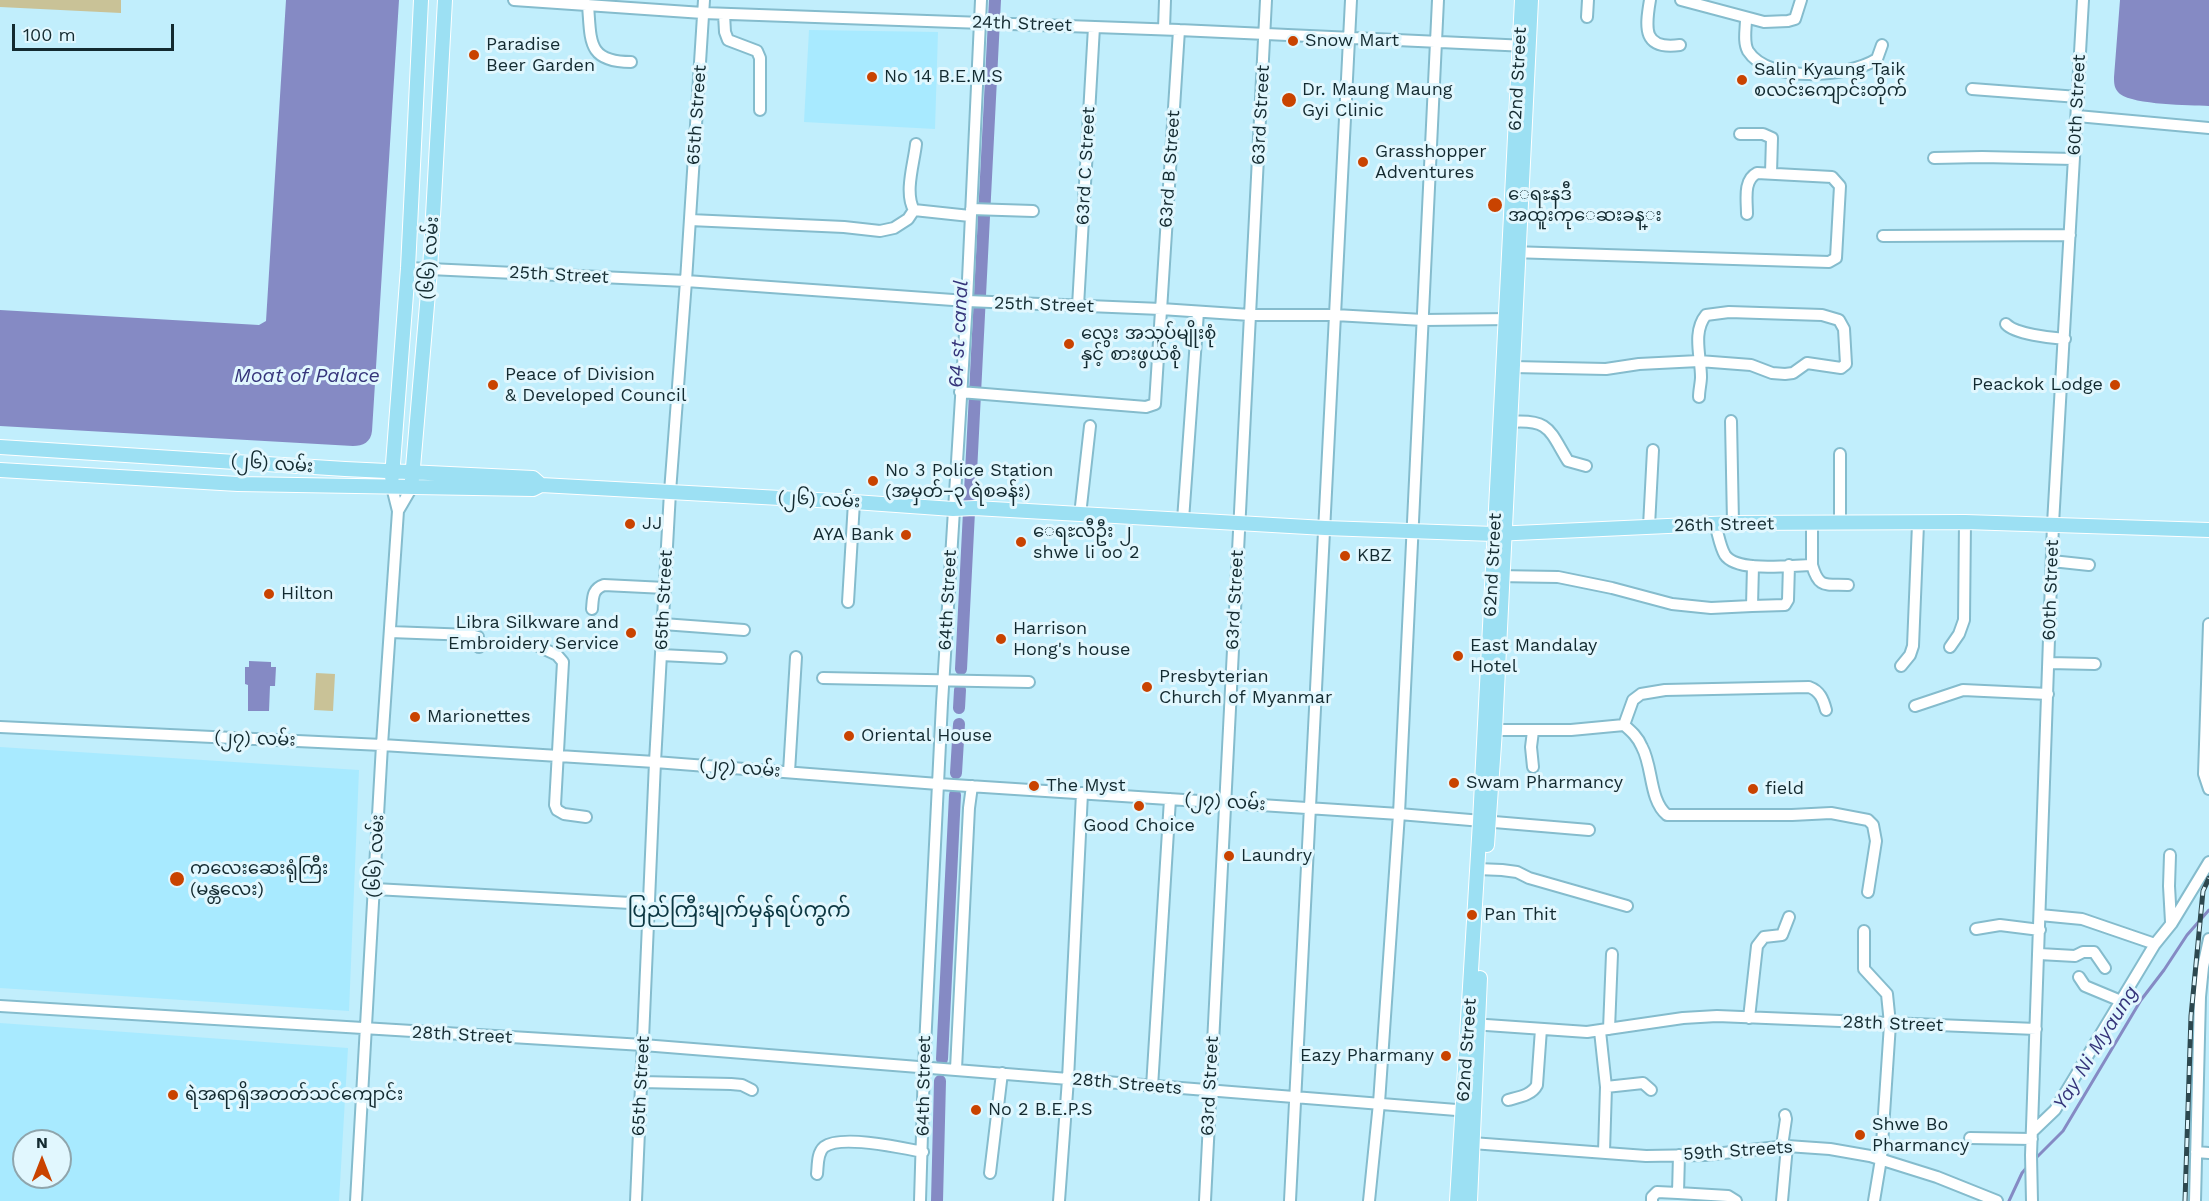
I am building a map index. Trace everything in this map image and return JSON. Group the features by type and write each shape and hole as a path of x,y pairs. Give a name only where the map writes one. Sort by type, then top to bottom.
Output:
{"main road":[{"name":"(၆၆) လမ်း","path":"392,487 408,268 422,0"},
{"name":"(၆၆) လမ်း","path":"412,487 430,270 445,0"},
{"name":"62nd Street","path":"1457,1201 1468,1111 1485,822 1524,46 1522,0"},
{"name":"62nd Street","path":"1524,46 1531,0"},
{"name":"62nd Street","path":"1499,534 1513,368 1510,319"},
{"name":"(၂၆) လမ်း","path":"0,447 533,478 541,485"},
{"name":"(၂၆) လမ်း","path":"0,470 144,480 392,487 533,489 541,485 1240,523"},
{"name":"26th Street","path":"1240,523 1499,534 1732,523 1965,522 2209,530"},
{"name":"62nd Street","path":"1468,1111 1472,1143 1470,1201"}],"street":[{"name":"24th Street","path":"514,0 724,14 1164,29 1524,46"},
{"name":"65th Street","path":"636,1201 655,762 670,492 704,0"},
{"name":"64th Street","path":"920,1201 924,1067 948,785 944,679 964,508 975,302 977,211 988,22 981,0"},
{"path":"1164,29 1165,0"},
{"name":"63rd Street","path":"1205,1201 1266,0"},
{"path":"1290,1201 1351,0"},
{"path":"1369,1201 1379,1103 1399,814 1438,0"},
{"path":"1587,17 1588,0"},
{"path":"1650,0 1646,25 1651,39 1658,45 1667,47 1680,45"},
{"path":"1681,0 1709,3 1746,27 1764,22 1795,19 1801,0"},
{"name":"60th Street","path":"2032,1201 2031,1155 2053,524 2083,0"},
{"path":"588,5 590,34 598,54 605,58 631,62"},
{"path":"724,14 728,40 757,51 760,58 760,110"},
{"name":"63rd C Street","path":"1078,306 1094,27"},
{"path":"1746,27 1749,52 1769,68 1804,75 1868,65 1877,59 1881,45"},
{"name":"63rd B Street","path":"970,393 1152,406 1155,400 1179,30"},
{"path":"1972,89 2078,97"},
{"path":"2077,116 2209,128"},
{"path":"1740,134 1763,134 1772,138 1772,173"},
{"path":"914,210 910,204 910,194 916,144"},
{"path":"1934,158 2074,159"},
{"path":"1514,252 1829,262 1836,258 1840,186 1828,176 1757,173 1749,178 1747,214"},
{"path":"690,220 844,227 880,231 894,228 908,219 914,210"},
{"path":"914,210 1033,211"},
{"path":"1883,236 2070,235"},
{"name":"25th Street","path":"408,268 686,281 975,302 1251,315 1335,315 1423,320 1510,319"},
{"path":"1183,520 1198,312"},
{"path":"1513,368 1606,369 1639,364 1699,361 1750,364 1772,373 1785,374 1793,373 1807,363 1841,368 1846,364 1844,329 1839,320 1822,315 1712,313 1706,315 1699,326 1699,361 1701,377 1698,397"},
{"path":"2006,324 2010,328 2032,333 2041,338 2064,339"},
{"path":"1731,421 1732,523"},
{"path":"1510,422 1540,423 1548,428 1568,461 1586,466"},
{"path":"1080,515 1090,426"},
{"path":"1649,526 1653,450"},
{"path":"1840,454 1840,523"},
{"name":"(၆၆) လမ်း","path":"356,1201 398,511 392,487"},
{"name":"(၆၆) လမ်း","path":"398,511 412,487"},
{"path":"848,602 854,502"},
{"path":"1950,647 1959,634 1964,620 1965,522"},
{"path":"1812,523 1812,565 1816,579 1822,583 1848,585"},
{"path":"1715,524 1726,556 1738,565 1812,565"},
{"path":"1901,666 1910,655 1912,646 1918,524"},
{"path":"2052,561 2089,565"},
{"path":"1497,576 1558,577 1672,604 1719,608 1785,605 1788,600 1789,565"},
{"path":"1752,566 1752,606"},
{"path":"592,609 594,591 603,585 665,588"},
{"path":"663,624 744,630"},
{"path":"2209,624 2204,774 2209,789"},
{"path":"390,632 471,634 478,637 479,647"},
{"path":"540,647 561,658 563,662 556,810 564,814 586,816"},
{"path":"661,655 721,658"},
{"path":"789,772 796,657"},
{"path":"2049,663 2095,664"},
{"path":"823,678 1029,682"},
{"path":"1624,725 1633,700 1641,694 1665,690 1809,687 1816,690 1822,697 1826,710"},
{"path":"1915,706 1963,690 2048,694"},
{"path":"1489,730 1571,730 1624,725 1634,734 1643,748 1657,799 1661,810 1667,815 1831,813 1868,820 1874,825 1876,841 1868,892"},
{"name":"(၂၇) လမ်း","path":"0,727 382,745 655,762 948,785 1399,814 1589,830"},
{"path":"1533,731 1533,767"},
{"path":"956,1069 972,786"},
{"path":"1059,1201 1068,1079 1082,793"},
{"path":"1152,1087 1170,799"},
{"path":"2169,855 2172,923"},
{"path":"1970,1137 2032,1135 2055,1110 2155,944 2172,923 2209,862"},
{"path":"1481,869 1517,872 1529,878 1627,906"},
{"path":"375,889 649,904"},
{"path":"2040,915 2082,919 2155,944"},
{"path":"1749,1018 1757,946 1764,937 1782,935 1789,917"},
{"path":"1976,929 2000,926 2040,930"},
{"path":"1864,930 1864,969 1887,994 1890,1024 1881,1159 1874,1201"},
{"path":"2194,1201 2208,942"},
{"path":"2039,954 2074,956 2083,952 2094,952 2105,968"},
{"path":"1604,1152 1606,1087 1604,1030 1612,954"},
{"path":"2079,977 2085,986 2121,1001"},
{"name":"28th Street","path":"0,1006 643,1045 924,1067"},
{"name":"28th Street","path":"1474,1024 1575,1032 1703,1016 2036,1029"},
{"path":"1508,1100 1527,1094 1538,1085 1541,1029"},
{"name":"28th Streets","path":"924,1067 1468,1111"},
{"path":"990,1173 1002,1073"},
{"path":"641,1082 731,1084 742,1085 752,1090"},
{"path":"1606,1087 1643,1083 1651,1090"},
{"path":"1782,1201 1785,1115"},
{"path":"817,1174 819,1153 823,1147 830,1144 875,1143 923,1152"},
{"name":"59th Streets","path":"1472,1143 1679,1155 1705,1155 1784,1146 1830,1149 1881,1159 1937,1177 1991,1200"},
{"path":"2196,1152 2209,1153"},
{"path":"1678,1192 1679,1155"},
{"path":"1652,1201 1652,1197 1657,1192 1728,1196 1735,1198 1736,1201"}],"shaded area":[{"path":"0,0 121,0 121,13 0,7"},
{"name":"No 14 B.E.M.S","path":"809,30 938,32 935,129 804,122"},
{"path":"316,673 335,674 333,711 314,710"},
{"name":"ကလေးဆေးရုံကြီး (မန္တလေး)","path":"0,747 359,770 349,1011 0,988"},
{"name":"ရဲအရာရှိအတတ်သင်ကျောင်း","path":"0,1023 348,1048 339,1201 0,1201"}],"water":[{"name":"Moat of Palace","path":"286,0 399,0 372,431 368,441 353,446 0,426 0,310 259,325 266,321"},
{"path":"2120,0 2209,0 2209,106 2149,102 2127,98 2118,92 2114,77"},
{"path":"249,661 271,662 271,667 276,667 275,686 270,686 269,711 248,711 245,667 249,667"}],"waterway":[{"name":"64 st canal","path":"961,669 995,0"},
{"path":"959,708 960,690"},
{"path":"956,773 959,724"},
{"path":"942,1059 955,795"},
{"name":"Yay Ni Myaung","path":"2035,1159 2063,1131 2141,1000 2187,935 2209,910"},
{"path":"937,1201 940,1081"},
{"name":"Yay Ni Myaung","path":"2009,1201 2022,1173 2028,1166"}],"railway":[{"path":"2185,1201 2191,1016 2203,891 2209,878"}],"place":[{"name":"Snow Mart","path":"1293,41"},
{"name":"Paradise Beer Garden","path":"474,55"},
{"name":"No 14 B.E.M.S","path":"872,77"},
{"name":"Salin Kyaung Taik စလင်းကျောင်းတိုက်","path":"1742,80"},
{"name":"Dr. Maung Maung Gyi Clinic","path":"1289,100"},
{"name":"Grasshopper Adventures","path":"1363,162"},
{"name":"ေရႊနဒီ အထူးကုေဆးခန္း","path":"1495,205"},
{"name":"လွေး အသုပ်မျိုးစုံ နှင့် စားဖွယ်စုံ","path":"1069,344"},
{"name":"Peace of Division & Developed Council","path":"493,385"},
{"name":"Peackok Lodge","path":"2115,385"},
{"name":"No 3 Police Station (အမှတ်−၃ ရဲစခန်း)","path":"873,481"},
{"name":"JJ","path":"630,524"},
{"name":"AYA Bank","path":"906,535"},
{"name":"ေရႊလီဦး ၂ shwe li oo 2","path":"1021,542"},
{"name":"KBZ","path":"1345,556"},
{"name":"Hilton","path":"269,594"},
{"name":"Libra Silkware and Embroidery Service","path":"631,633"},
{"name":"Harrison Hong's house","path":"1001,639"},
{"name":"East Mandalay Hotel","path":"1458,656"},
{"name":"Presbyterian Church of Myanmar","path":"1147,687"},
{"name":"Marionettes","path":"415,717"},
{"name":"Oriental House","path":"849,736"},
{"name":"Swam Pharmancy","path":"1454,783"},
{"name":"The Myst","path":"1034,786"},
{"name":"field","path":"1753,789"},
{"name":"Good Choice","path":"1139,806"},
{"name":"Laundry","path":"1229,856"},
{"name":"ကလေးဆေးရုံကြီး (မန္တလေး)","path":"177,879"},
{"name":"Pan Thit","path":"1472,915"},
{"name":"Eazy Pharmany","path":"1446,1056"},
{"name":"ရဲအရာရှိအတတ်သင်ကျောင်း","path":"173,1095"},
{"name":"No 2 B.E.P.S","path":"976,1110"},
{"name":"Shwe Bo Pharmancy","path":"1860,1135"}],"district":[{"name":"ပြည်ကြီးမျက်မှန်ရပ်ကွက်","path":"739,911"}]}
